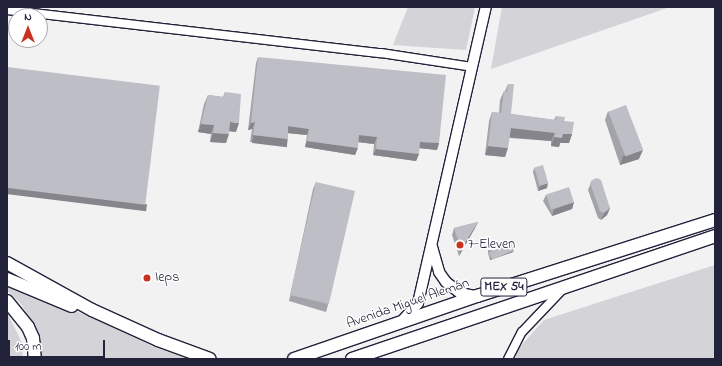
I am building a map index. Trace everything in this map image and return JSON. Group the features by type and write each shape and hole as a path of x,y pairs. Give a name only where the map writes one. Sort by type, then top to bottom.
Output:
{"highway":[{"name":"Avenida Miguel Alemán","path":"294,359 477,296 715,220"},
{"name":"MEX 54","path":"352,359 715,236"},
{"path":"7,263 92,310 164,343 210,359"},
{"path":"7,279 72,306 92,310"},
{"path":"7,301 28,327 33,338 35,359"}],"main road":[{"path":"397,324 409,316 418,304 486,7"},
{"path":"432,247 439,272 446,282 460,293 477,296"}],"street":[{"path":"7,10 389,54 472,67"},
{"path":"508,359 514,342 526,327 565,287"}],"shaded area":[{"path":"408,7 475,7 466,50 393,45"},
{"path":"502,7 670,7 491,69"},
{"path":"715,265 715,359 515,359 518,349 544,320"},
{"path":"7,283 102,322 154,347 189,359 39,359 39,338 22,305 7,290"},
{"path":"7,312 22,343 23,359 7,359"}],"building":[{"path":"258,57 446,75 439,143 420,142 419,154 376,149 377,137 359,135 358,148 307,141 309,129 288,126 288,139 253,135 255,122 251,123"},
{"path":"7,67 160,86 145,205 7,188"},
{"path":"508,84 514,84 511,114 556,120 556,116 565,117 564,121 574,122 572,134 563,134 562,138 554,137 555,133 511,128 508,148 488,146 492,112 501,113 504,91 507,92"},
{"path":"225,92 241,94 239,123 230,122 229,134 213,133 214,125 201,124 208,95 224,97"},
{"path":"626,105 643,150 625,157 608,112"},
{"path":"543,165 548,183 540,186 534,167"},
{"path":"597,178 601,180 610,208 604,213 600,211 590,183 592,180"},
{"path":"316,182 355,191 329,304 290,295"},
{"path":"569,187 574,202 551,210 546,194"},
{"path":"478,222 461,249 454,228"},
{"name":"7-Eleven","path":"511,243 514,250 492,260 489,252"}],"place":[{"name":"7-Eleven","path":"460,245"},
{"name":"Ieps","path":"147,278"}]}
